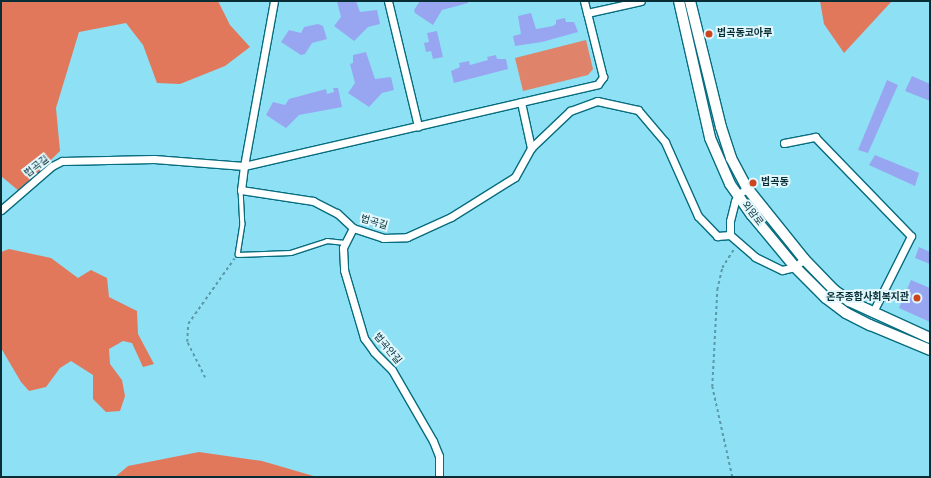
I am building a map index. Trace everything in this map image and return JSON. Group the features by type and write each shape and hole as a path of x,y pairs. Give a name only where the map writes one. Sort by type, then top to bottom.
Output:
{"main road":[{"name":"외암로","path":"679,1 710,138 721,166 738,195 795,267 826,298 846,313 930,350"},
{"name":"외암로","path":"690,1 721,127 731,158 747,188 804,259 834,290 849,301 930,338"}],"street":[{"path":"241,190 274,1"},
{"path":"388,1 418,126"},
{"path":"531,148 521,102 598,84 603,77 584,1"},
{"path":"587,12 641,1"},
{"name":"법곡길","path":"241,190 313,201 337,213 353,228 383,238 407,237 450,217 515,177 531,148 570,111 597,101 638,110 665,142 698,216 717,236 730,235"},
{"name":"법곡길","path":"1,210 52,166 62,162 154,159 244,166 521,102"},
{"path":"784,143 815,137 911,236 873,312"},
{"path":"747,188 738,195 730,221 730,235 754,257 782,270 795,267 804,259"},
{"name":"법곡안길","path":"353,228 345,243 344,270 364,338 374,352 392,370 433,441 439,456 439,477"}],"lane":[{"path":"241,190 244,224 238,255 291,253 327,241 345,243"}],"path":[{"path":"732,477 712,387 717,290 722,268 738,242"},
{"path":"204,378 187,342 188,324 225,268 238,255"}],"shaded area":[{"path":"1,1 218,1 230,25 250,47 225,66 180,84 157,83 143,45 126,23 79,32 56,108 60,151 19,191 1,176"},
{"path":"820,1 892,1 844,53 824,24"},
{"path":"586,40 593,69 588,75 523,91 515,58"},
{"path":"9,249 51,258 78,278 91,270 107,278 109,297 137,311 138,334 154,364 143,367 132,343 123,341 109,349 110,364 122,380 125,396 120,411 106,412 93,399 93,375 71,361 60,368 46,387 29,391 21,382 1,348 1,252"},
{"path":"199,452 262,461 317,477 115,477 128,466"}],"building":[{"path":"337,1 356,1 360,12 377,10 380,24 368,27 354,41 334,26 341,17"},
{"path":"420,1 468,1 468,3 442,10 433,25 415,13 414,10"},
{"path":"531,13 536,29 553,26 556,24 556,20 565,18 566,22 574,22 578,32 542,42 515,46 513,36 521,34 518,16"},
{"path":"318,24 323,26 327,39 312,43 305,54 301,55 281,42 289,30 301,33 304,27"},
{"path":"437,31 443,57 433,59 431,51 426,52 424,43 429,42 427,33"},
{"path":"366,52 375,79 391,77 394,90 382,93 369,107 348,93 355,83 350,64 353,63 353,55"},
{"path":"496,55 497,59 506,59 508,69 454,83 451,71 460,67 459,63 469,61 470,65 488,60 487,57"},
{"path":"912,76 930,84 930,101 905,91"},
{"path":"887,80 898,85 868,153 858,150"},
{"path":"333,88 338,88 342,107 299,115 286,128 266,115 273,102 285,105 289,99 326,89 327,94 334,92"},
{"path":"875,155 919,173 915,186 869,165"},
{"path":"919,247 930,252 930,264 915,258"},
{"name":"온주종합사회복지관","path":"911,280 930,288 930,322 899,308"}],"place":[{"name":"법곡동코아루","path":"709,34"},
{"name":"법곡동","path":"753,183"},
{"name":"온주종합사회복지관","path":"917,298"}]}
